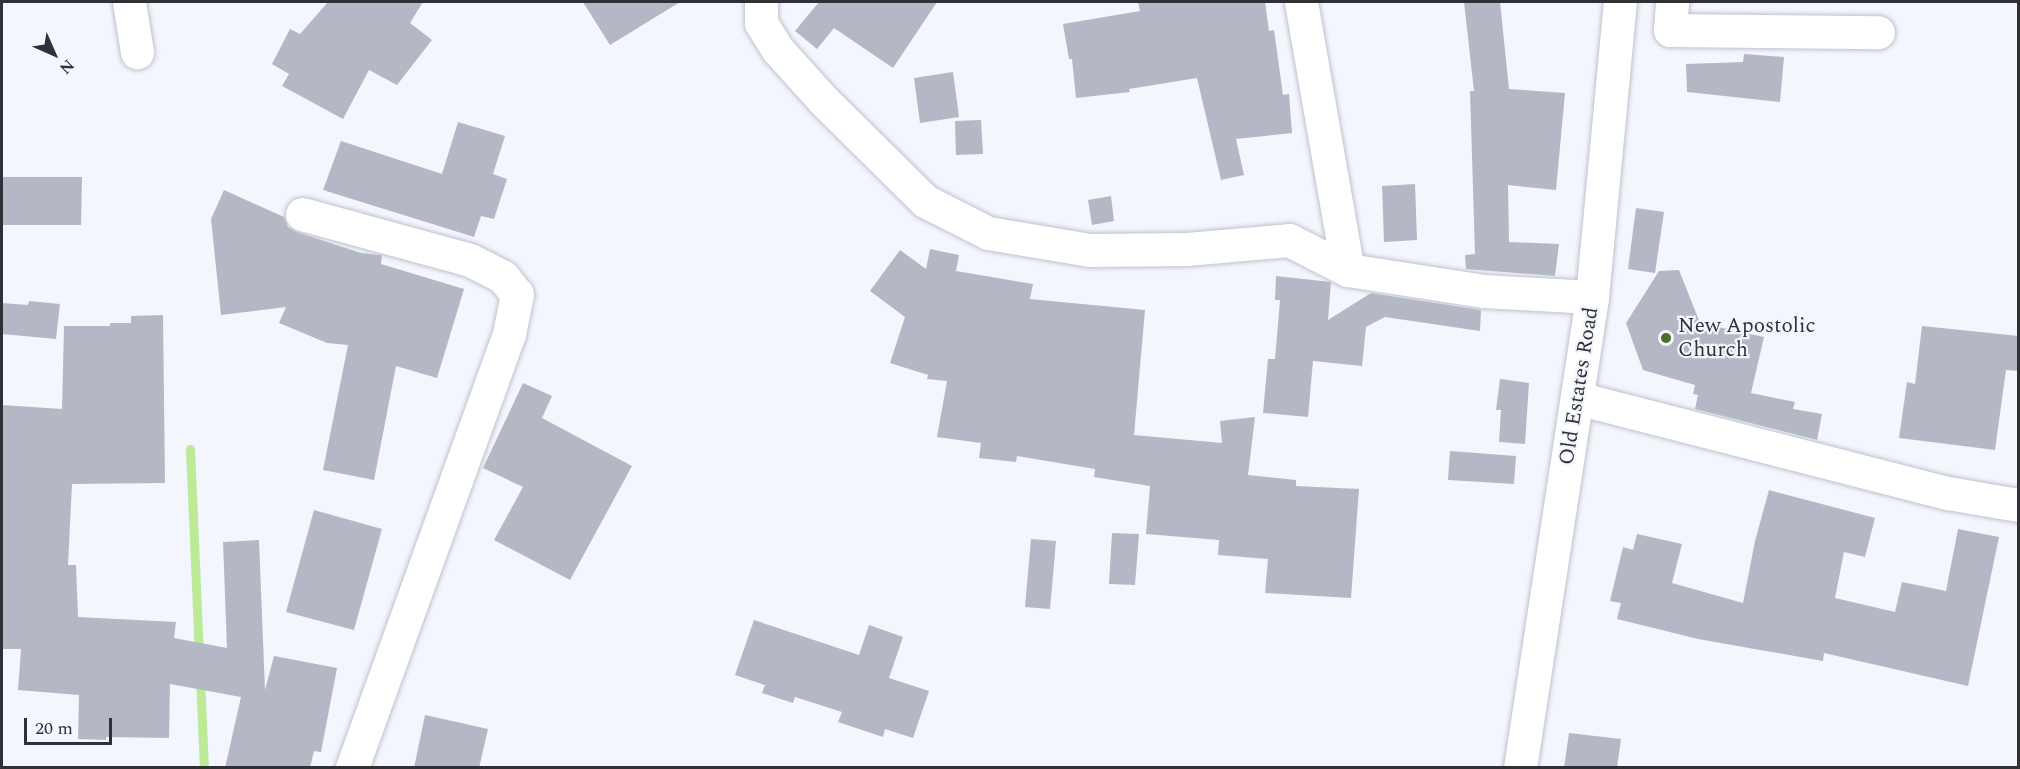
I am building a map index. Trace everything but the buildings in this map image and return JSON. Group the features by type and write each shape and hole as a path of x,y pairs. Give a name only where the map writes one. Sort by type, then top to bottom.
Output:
{"street":[{"path":"129,2 137,51"},
{"path":"761,2 761,23 778,50 823,100 925,201 988,233 1089,250 1187,249 1289,240 1348,270 1483,291 1592,297"},
{"path":"1301,2 1348,270"},
{"name":"Old Estates Road","path":"1520,768 1592,297 1620,2"},
{"path":"1672,2 1670,30 1878,32"},
{"path":"302,213 470,260 503,277 517,294 509,334 352,768"},
{"path":"1577,398 1948,493 2019,505"}],"waterway":[{"path":"190,449 199,654"},
{"path":"200,680 204,768"}],"place":[{"name":"New Apostolic Church","path":"1666,338"}]}
